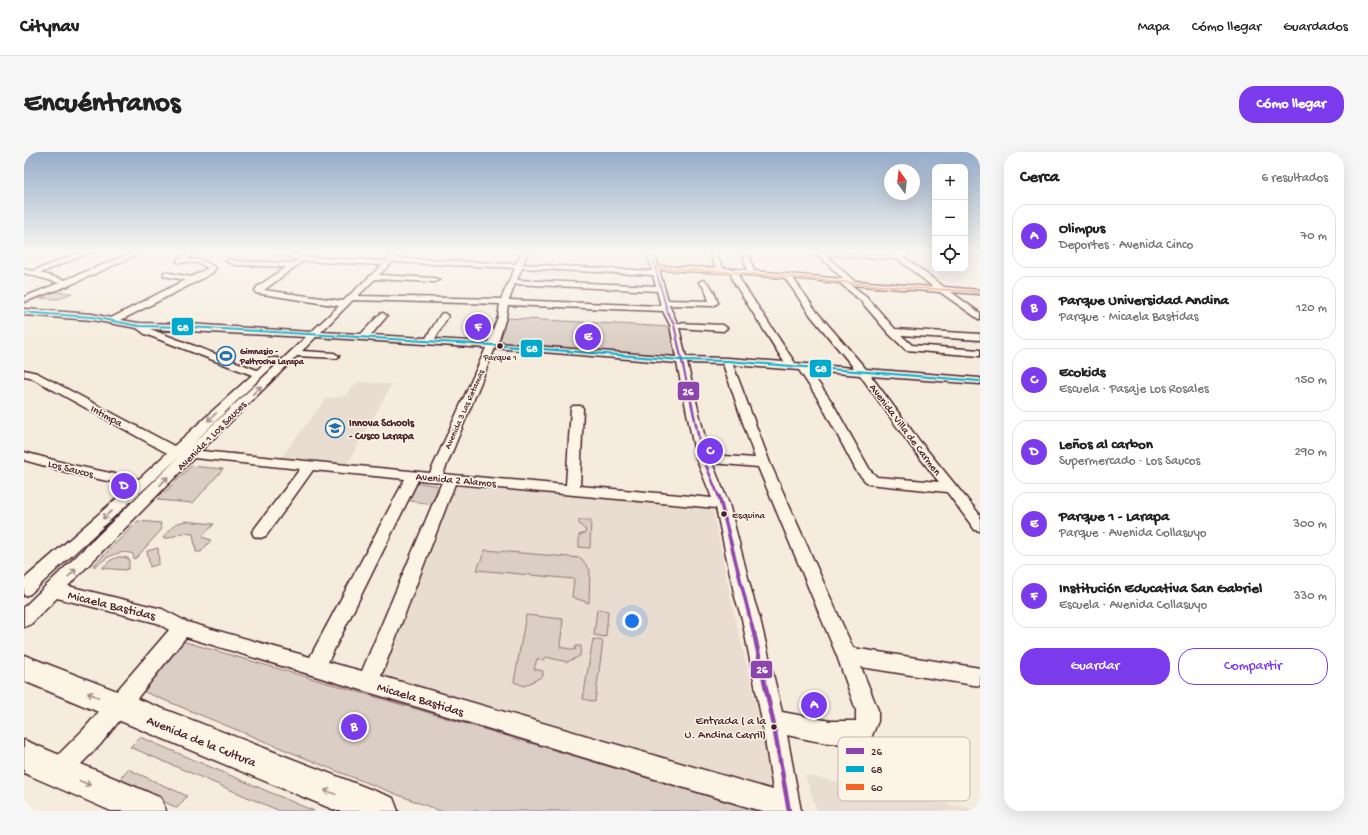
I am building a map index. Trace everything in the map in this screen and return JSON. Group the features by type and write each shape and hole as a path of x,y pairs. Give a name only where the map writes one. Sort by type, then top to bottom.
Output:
{"highway":[{"name":"Avenida de la Cultura","path":"24,668 380,811"},
{"path":"24,756 137,808"}],"street":[{"path":"24,300 67,283"},
{"path":"112,321 188,283"},
{"path":"268,283 259,291 345,304"},
{"name":"Avenida 1 Los Sauces","path":"24,589 142,484 259,374 345,304 368,283"},
{"name":"Avenida 3 Las Retamas","path":"368,682 446,487 443,478 502,317 504,302 512,283"},
{"path":"528,283 661,289"},
{"path":"659,283 665,306 674,325 703,458 722,504 744,598 751,619 773,721 789,809"},
{"path":"352,298 665,306 713,304 714,303 709,289 704,283"},
{"path":"738,283 797,367 826,402 867,476 880,482 951,488"},
{"name":"Avenida Villa de Carmen","path":"792,283 814,314 863,372 914,442 980,526"},
{"path":"844,283 863,298 908,348 976,353"},
{"path":"860,283 980,292"},
{"path":"933,283 980,316"},
{"path":"24,312 92,317 139,326 492,345 681,360 727,361 980,381"},
{"path":"363,338 383,316"},
{"path":"429,341 444,316"},
{"path":"154,326 168,318"},
{"path":"674,325 723,328"},
{"path":"139,326 148,332 259,374"},
{"path":"892,332 980,337"},
{"name":"Avenida 1 Los Sauces","path":"24,619 294,353 308,334"},
{"path":"953,336 976,353"},
{"path":"294,353 334,356"},
{"path":"727,361 763,463 847,656 867,710 867,721 863,730 853,734 841,734 773,721"},
{"name":"Intimpa","path":"27,376 175,452 190,454"},
{"path":"573,490 577,408"},
{"name":"Avenida 2 Alamos","path":"190,454 722,504"},
{"name":"Los Saucos","path":"24,456 70,469 142,484"},
{"path":"703,458 763,463"},
{"path":"260,532 309,466"},
{"path":"315,668 414,475"},
{"name":"Micaela Bastidas","path":"54,590 162,617 182,628 315,668 368,682 789,809"},
{"path":"58,771 92,737 182,628"},
{"path":"847,656 980,677"}],"shaded area":[{"path":"49,292 72,293 58,299 34,298"},
{"path":"507,318 672,327 677,357 498,344"},
{"name":"Innova Schools - Cusco Larapa","path":"358,382 392,384 347,464 280,458 326,399 344,396"},
{"path":"191,466 223,469 193,503 157,500"},
{"path":"413,482 439,486 431,504 404,500"},
{"path":"453,486 712,506 730,596 779,799 375,680"},
{"path":"579,520 591,520 590,548 579,547 579,535 585,533 586,530 579,524"},
{"path":"138,521 161,523 160,525 162,529 136,558 134,559 133,554 123,552 113,555 96,566 93,566"},
{"path":"185,521 214,524 202,537 211,540 201,552 196,552 193,534 182,533 169,538 163,538 175,524"},
{"path":"158,548 159,564 150,567 147,551"},
{"path":"485,550 581,558 590,570 589,603 572,597 574,579 477,570"},
{"path":"118,557 125,557 129,559 129,568 125,570 102,568 111,560"},
{"path":"597,609 608,611 606,637 594,635"},
{"path":"526,615 563,619 560,647 575,650 576,646 581,646 580,656 567,662 546,657 544,660 537,659 534,669 543,671 543,676 524,686 514,682"},
{"path":"593,639 603,641 595,702 583,699"},
{"path":"182,641 376,697 758,811 440,811 334,770 140,690"},
{"path":"140,737 314,811 280,811 130,747"},
{"path":"128,769 187,796 177,808 119,780"},
{"path":"805,775 838,782 838,801 931,801 980,811 817,811"}],"transit line":[{"name":"26","path":"659,283 666,309 674,325 703,458 722,504 744,597 751,619 773,721 789,811"},
{"name":"60","path":"854,283 980,292"},
{"name":"68","path":"24,312 92,317 139,326 189,327 492,345 681,360 727,361 980,381"}],"place":[{"name":"Institución Educativa San Gabriel","path":"478,327"},
{"name":"Parque 1 - Larapa","path":"588,337"},
{"name":"Parque 1","path":"500,346"},
{"name":"Gimnasio - Peltroche Larapa","path":"226,356"},
{"name":"Innova Schools - Cusco Larapa","path":"335,428"},
{"name":"Ecokids","path":"710,451"},
{"name":"Leños al carbon","path":"124,486"},
{"name":"Esquina","path":"724,514"},
{"name":"Olimpus","path":"814,705"},
{"name":"Parque Universidad Andina","path":"354,727"},
{"name":"Entrada ( a la U. Andina Carril)","path":"774,727"}]}
